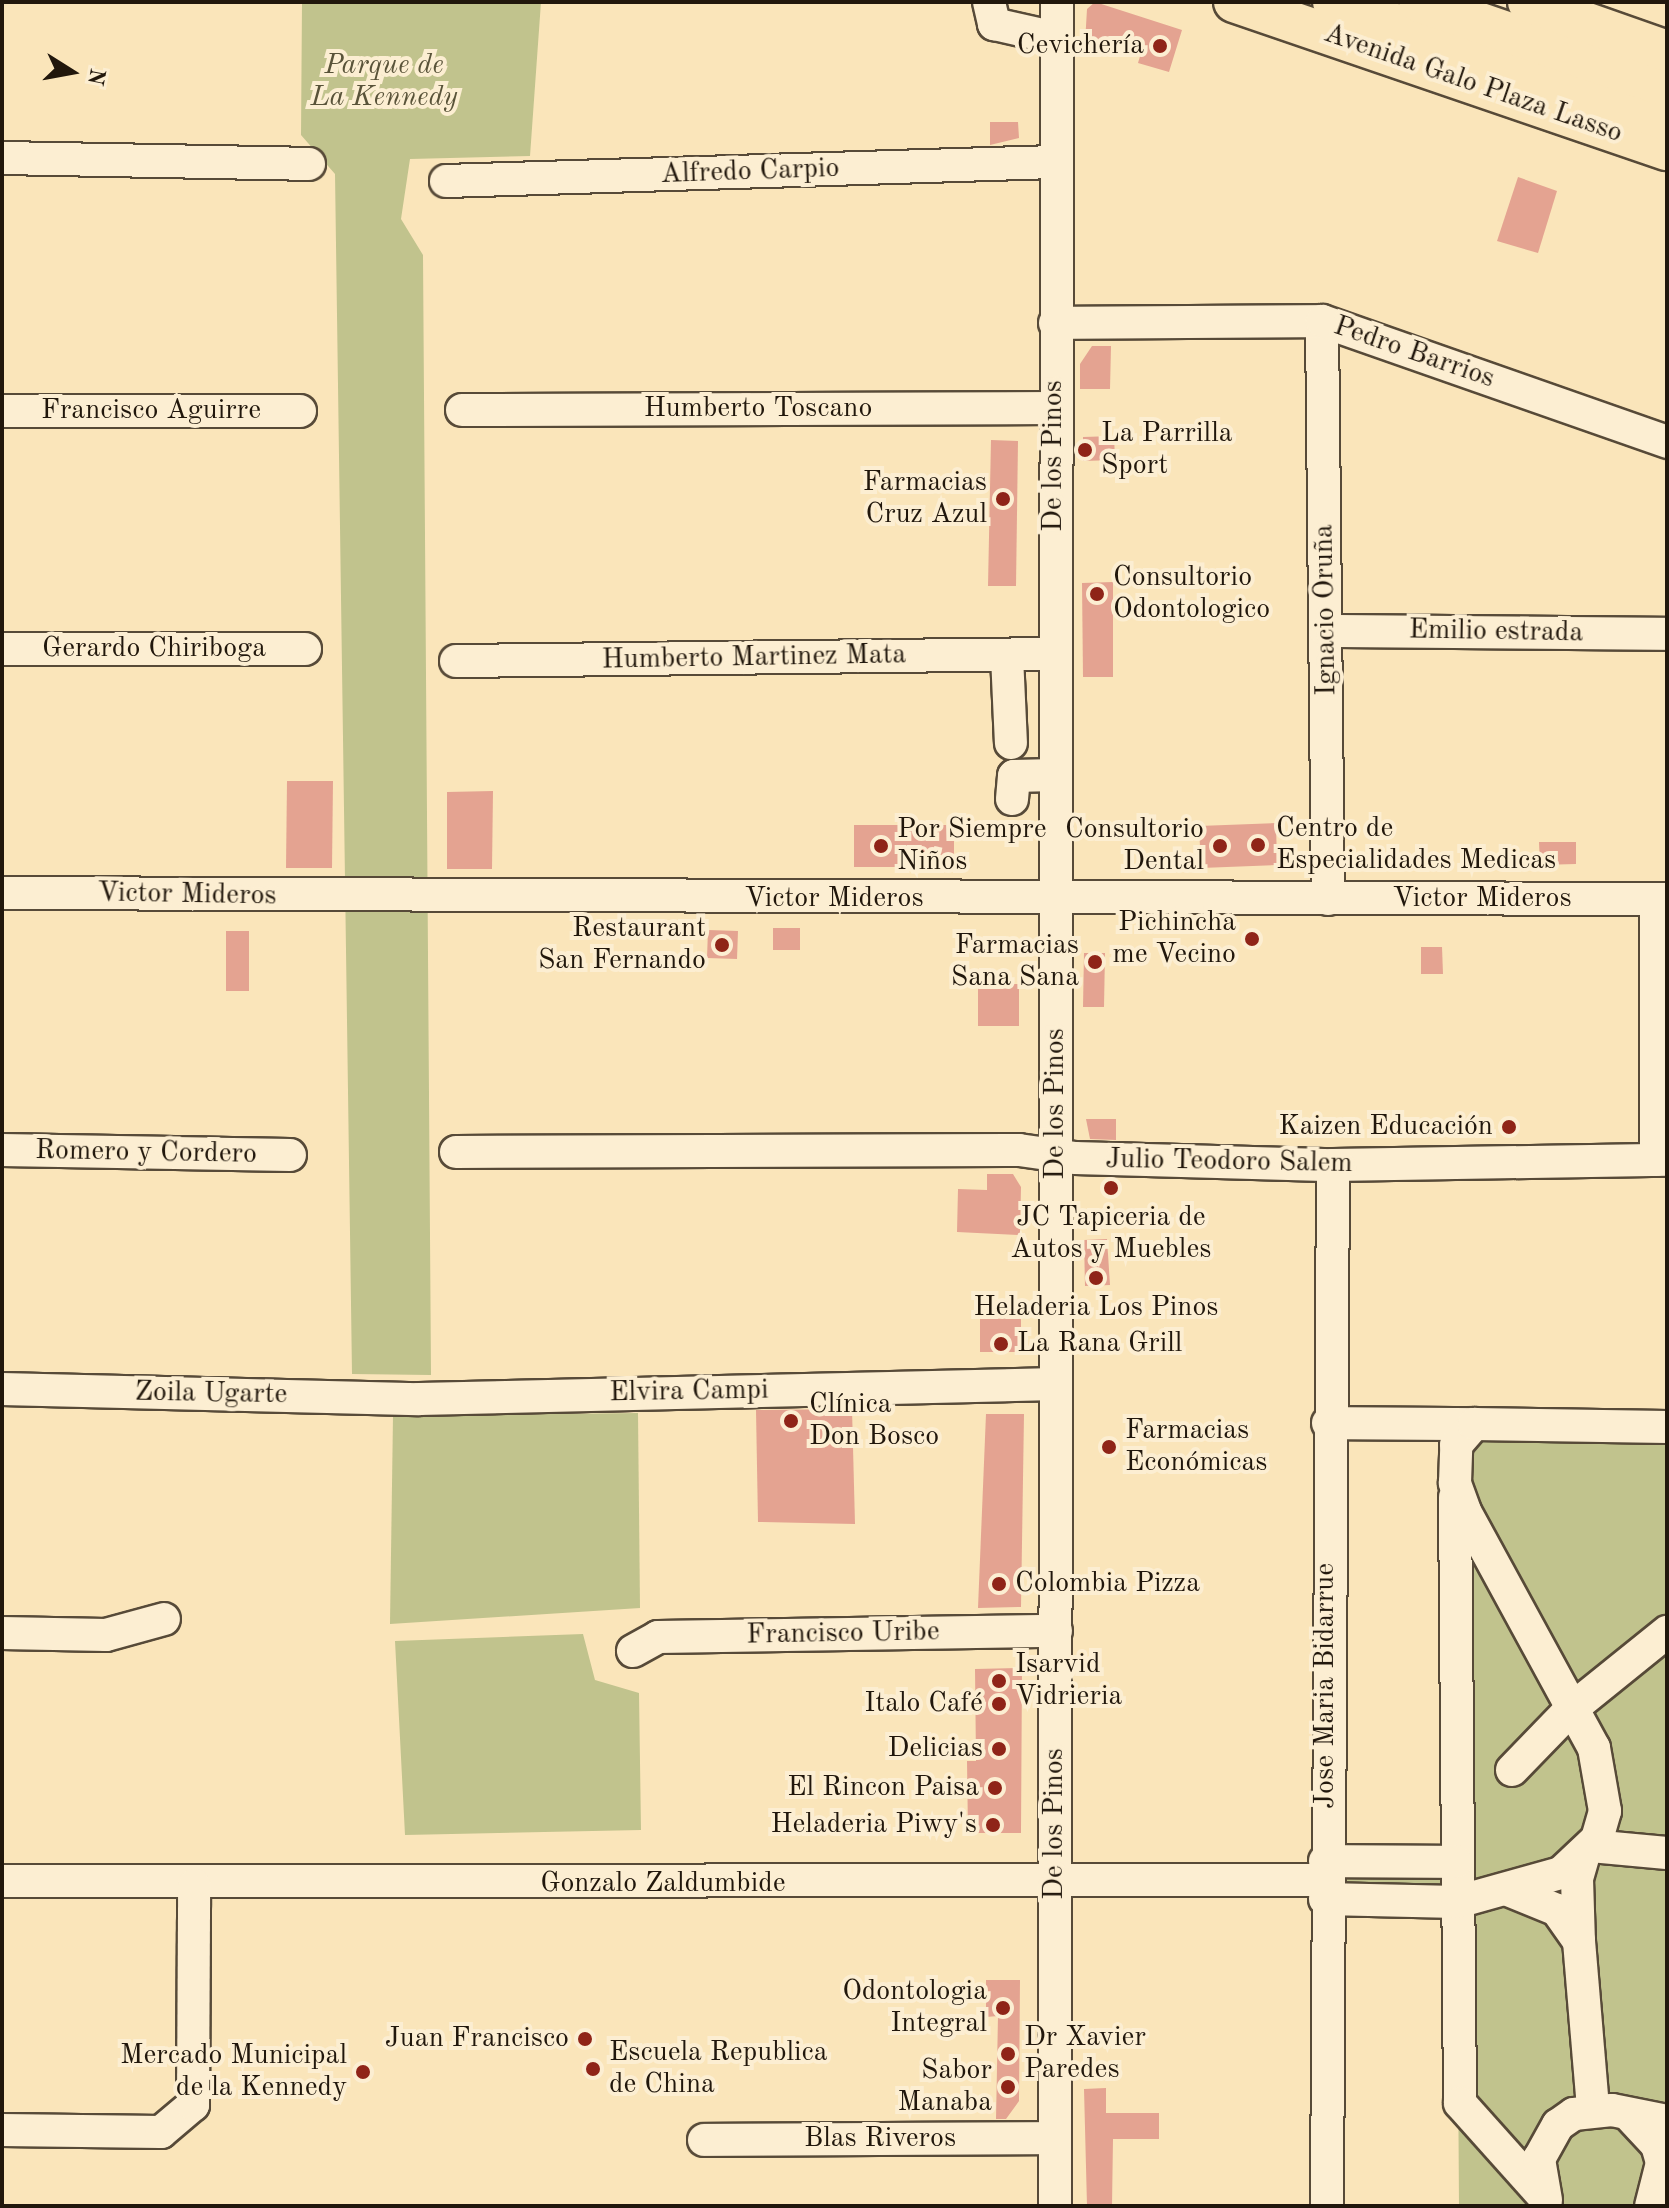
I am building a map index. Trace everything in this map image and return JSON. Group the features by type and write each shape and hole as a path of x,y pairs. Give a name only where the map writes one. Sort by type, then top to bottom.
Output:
{"main road":[{"name":"Avenida Galo Plaza Lasso","path":"1234,2 1667,150"},
{"name":"Avenida Galo Plaza Lasso","path":"1333,2 1667,120"},
{"path":"1419,2 1667,87"},
{"path":"1528,2 1596,13 1667,51"}],"street":[{"path":"989,2 994,24 1056,38"},
{"name":"De los Pinos","path":"1055,2206 1057,1156 1052,654 1057,2"},
{"path":"2,158 309,164"},
{"name":"Alfredo Carpio","path":"446,181 1054,162"},
{"name":"Pedro Barrios","path":"1055,323 1322,321 1667,442"},
{"name":"Ignacio Oruña","path":"1322,321 1328,899"},
{"name":"Humberto Toscano","path":"462,410 1054,408"},
{"name":"Francisco Aguirre","path":"2,411 300,411"},
{"name":"Emilio estrada","path":"1326,631 1667,634"},
{"name":"Gerardo Chiriboga","path":"2,649 305,649"},
{"name":"Humberto Martinez Mata","path":"456,661 1052,654"},
{"path":"1007,656 1011,743"},
{"path":"1012,799 1014,776 1054,775"},
{"name":"Victor Mideros","path":"2,893 1055,900 1661,900"},
{"path":"1661,900 1662,1160"},
{"name":"Romero y Cordero","path":"2,1150 290,1155"},
{"name":"Julio Teodoro Salem","path":"456,1152 1019,1150 1057,1156 1333,1165 1662,1160"},
{"name":"Jose Maria Bidarrue","path":"1327,2206 1325,1880 1333,1165"},
{"name":"Elvira Campi","path":"419,1399 1056,1384"},
{"name":"Zoila Ugarte","path":"2,1389 419,1399"},
{"path":"1328,1423 1667,1427"},
{"path":"1489,1424 1456,1445 1456,1862 1460,2103 1546,2202"},
{"path":"1455,1483 1569,1711 1594,1748 1604,1782 1605,1811 1577,1879 1593,2109"},
{"path":"2,1633 106,1635 164,1619"},
{"name":"Francisco Uribe","path":"633,1651 658,1637 1056,1631"},
{"path":"1512,1770 1569,1711 1667,1632"},
{"path":"1325,1880 1457,1902 1561,1873 1588,1850 1667,1853"},
{"path":"1325,1880 1456,1862"},
{"name":"Gonzalo Zaldumbide","path":"2,1881 194,1885 1325,1880"},
{"path":"2,2130 161,2132 193,2105 194,1885"},
{"path":"1508,1890 1557,1910 1579,1941"},
{"path":"1546,2202 1539,2159 1546,2140 1574,2114 1593,2109 1667,2121"},
{"path":"1630,2116 1657,2145 1661,2183 1656,2204"},
{"name":"Blas Riveros","path":"704,2140 1055,2138"}],"green space":[{"name":"Parque de La Kennedy","path":"302,2 541,2 530,156 410,159 401,219 423,255 431,1375 352,1374 335,174 301,135"},
{"path":"638,1413 640,1608 390,1624 393,1416"},
{"path":"1667,1427 1667,2206 1459,2206 1457,1903 1325,1899 1325,1861 1456,1862 1461,1438"},
{"path":"583,1634 595,1680 639,1693 641,1830 405,1835 395,1641"}],"building":[{"path":"1095,2 1182,30 1169,72 1138,63 1143,46 1085,43 1087,9"},
{"path":"990,122 1018,122 1019,138 990,145"},
{"path":"1518,177 1557,191 1538,253 1497,241"},
{"path":"1092,346 1111,346 1110,389 1080,389 1080,364"},
{"path":"1114,436 1115,460 1083,461 1083,437"},
{"path":"991,440 1018,441 1016,586 988,586"},
{"path":"1113,582 1113,677 1083,677 1082,583"},
{"path":"287,781 333,781 332,868 286,868"},
{"path":"493,791 492,869 447,869 447,792"},
{"path":"1276,823 1277,865 1201,868 1199,826"},
{"path":"854,825 954,825 954,867 854,867"},
{"path":"1539,842 1576,842 1576,864 1540,865"},
{"path":"773,928 800,928 800,950 773,950"},
{"name":"Restaurant San Fernando","path":"708,930 738,931 737,959 707,958"},
{"path":"226,931 249,931 249,991 226,991"},
{"path":"1421,947 1442,947 1443,974 1421,974"},
{"path":"1084,953 1105,953 1104,1007 1083,1007"},
{"path":"978,984 1019,984 1019,1026 978,1026"},
{"path":"1086,1119 1116,1119 1116,1140 1090,1139"},
{"path":"987,1174 1013,1174 1021,1187 1020,1235 957,1232 958,1189 987,1190"},
{"path":"1107,1239 1110,1285 1085,1286 1084,1240"},
{"path":"1021,1318 1021,1352 980,1352 980,1319"},
{"path":"852,1409 855,1524 758,1522 756,1410"},
{"path":"986,1414 1024,1414 1021,1607 978,1608"},
{"path":"1022,1668 1021,1833 968,1833 967,1761 976,1761 975,1669"},
{"path":"986,1980 1020,1980 1019,2101 1006,2119 996,2119 998,2016 986,2017"},
{"path":"1106,2088 1106,2113 1159,2113 1159,2139 1113,2139 1112,2206 1087,2206 1084,2089"}],"place":[{"name":"Cevichería","path":"1160,46"},
{"name":"La Parrilla Sport","path":"1085,450"},
{"name":"Farmacias Cruz Azul","path":"1003,499"},
{"name":"Consultorio Odontologico","path":"1097,594"},
{"name":"Centro de Especialidades Medicas","path":"1258,845"},
{"name":"Por Siempre Niños","path":"881,846"},
{"name":"Consultorio Dental","path":"1220,846"},
{"name":"Pichincha me Vecino","path":"1252,939"},
{"name":"Restaurant San Fernando","path":"722,945"},
{"name":"Farmacias Sana Sana","path":"1095,962"},
{"name":"Kaizen Educación","path":"1509,1127"},
{"name":"JC Tapiceria de Autos y Muebles","path":"1111,1188"},
{"name":"Heladeria Los Pinos","path":"1096,1278"},
{"name":"La Rana Grill","path":"1001,1344"},
{"name":"Clínica Don Bosco","path":"791,1421"},
{"name":"Farmacias Económicas","path":"1109,1447"},
{"name":"Colombia Pizza","path":"999,1584"},
{"name":"Isarvid Vidrieria","path":"999,1681"},
{"name":"Italo Café","path":"999,1704"},
{"name":"Delicias","path":"999,1749"},
{"name":"El Rincon Paisa","path":"995,1788"},
{"name":"Heladeria Piwy's","path":"993,1825"},
{"name":"Odontologia Integral","path":"1003,2008"},
{"name":"Juan Francisco","path":"585,2039"},
{"name":"Dr Xavier Paredes","path":"1008,2054"},
{"name":"Escuela Republica de China","path":"593,2069"},
{"name":"Mercado Municipal de la Kennedy","path":"363,2072"},
{"name":"Sabor Manaba","path":"1008,2087"}]}
